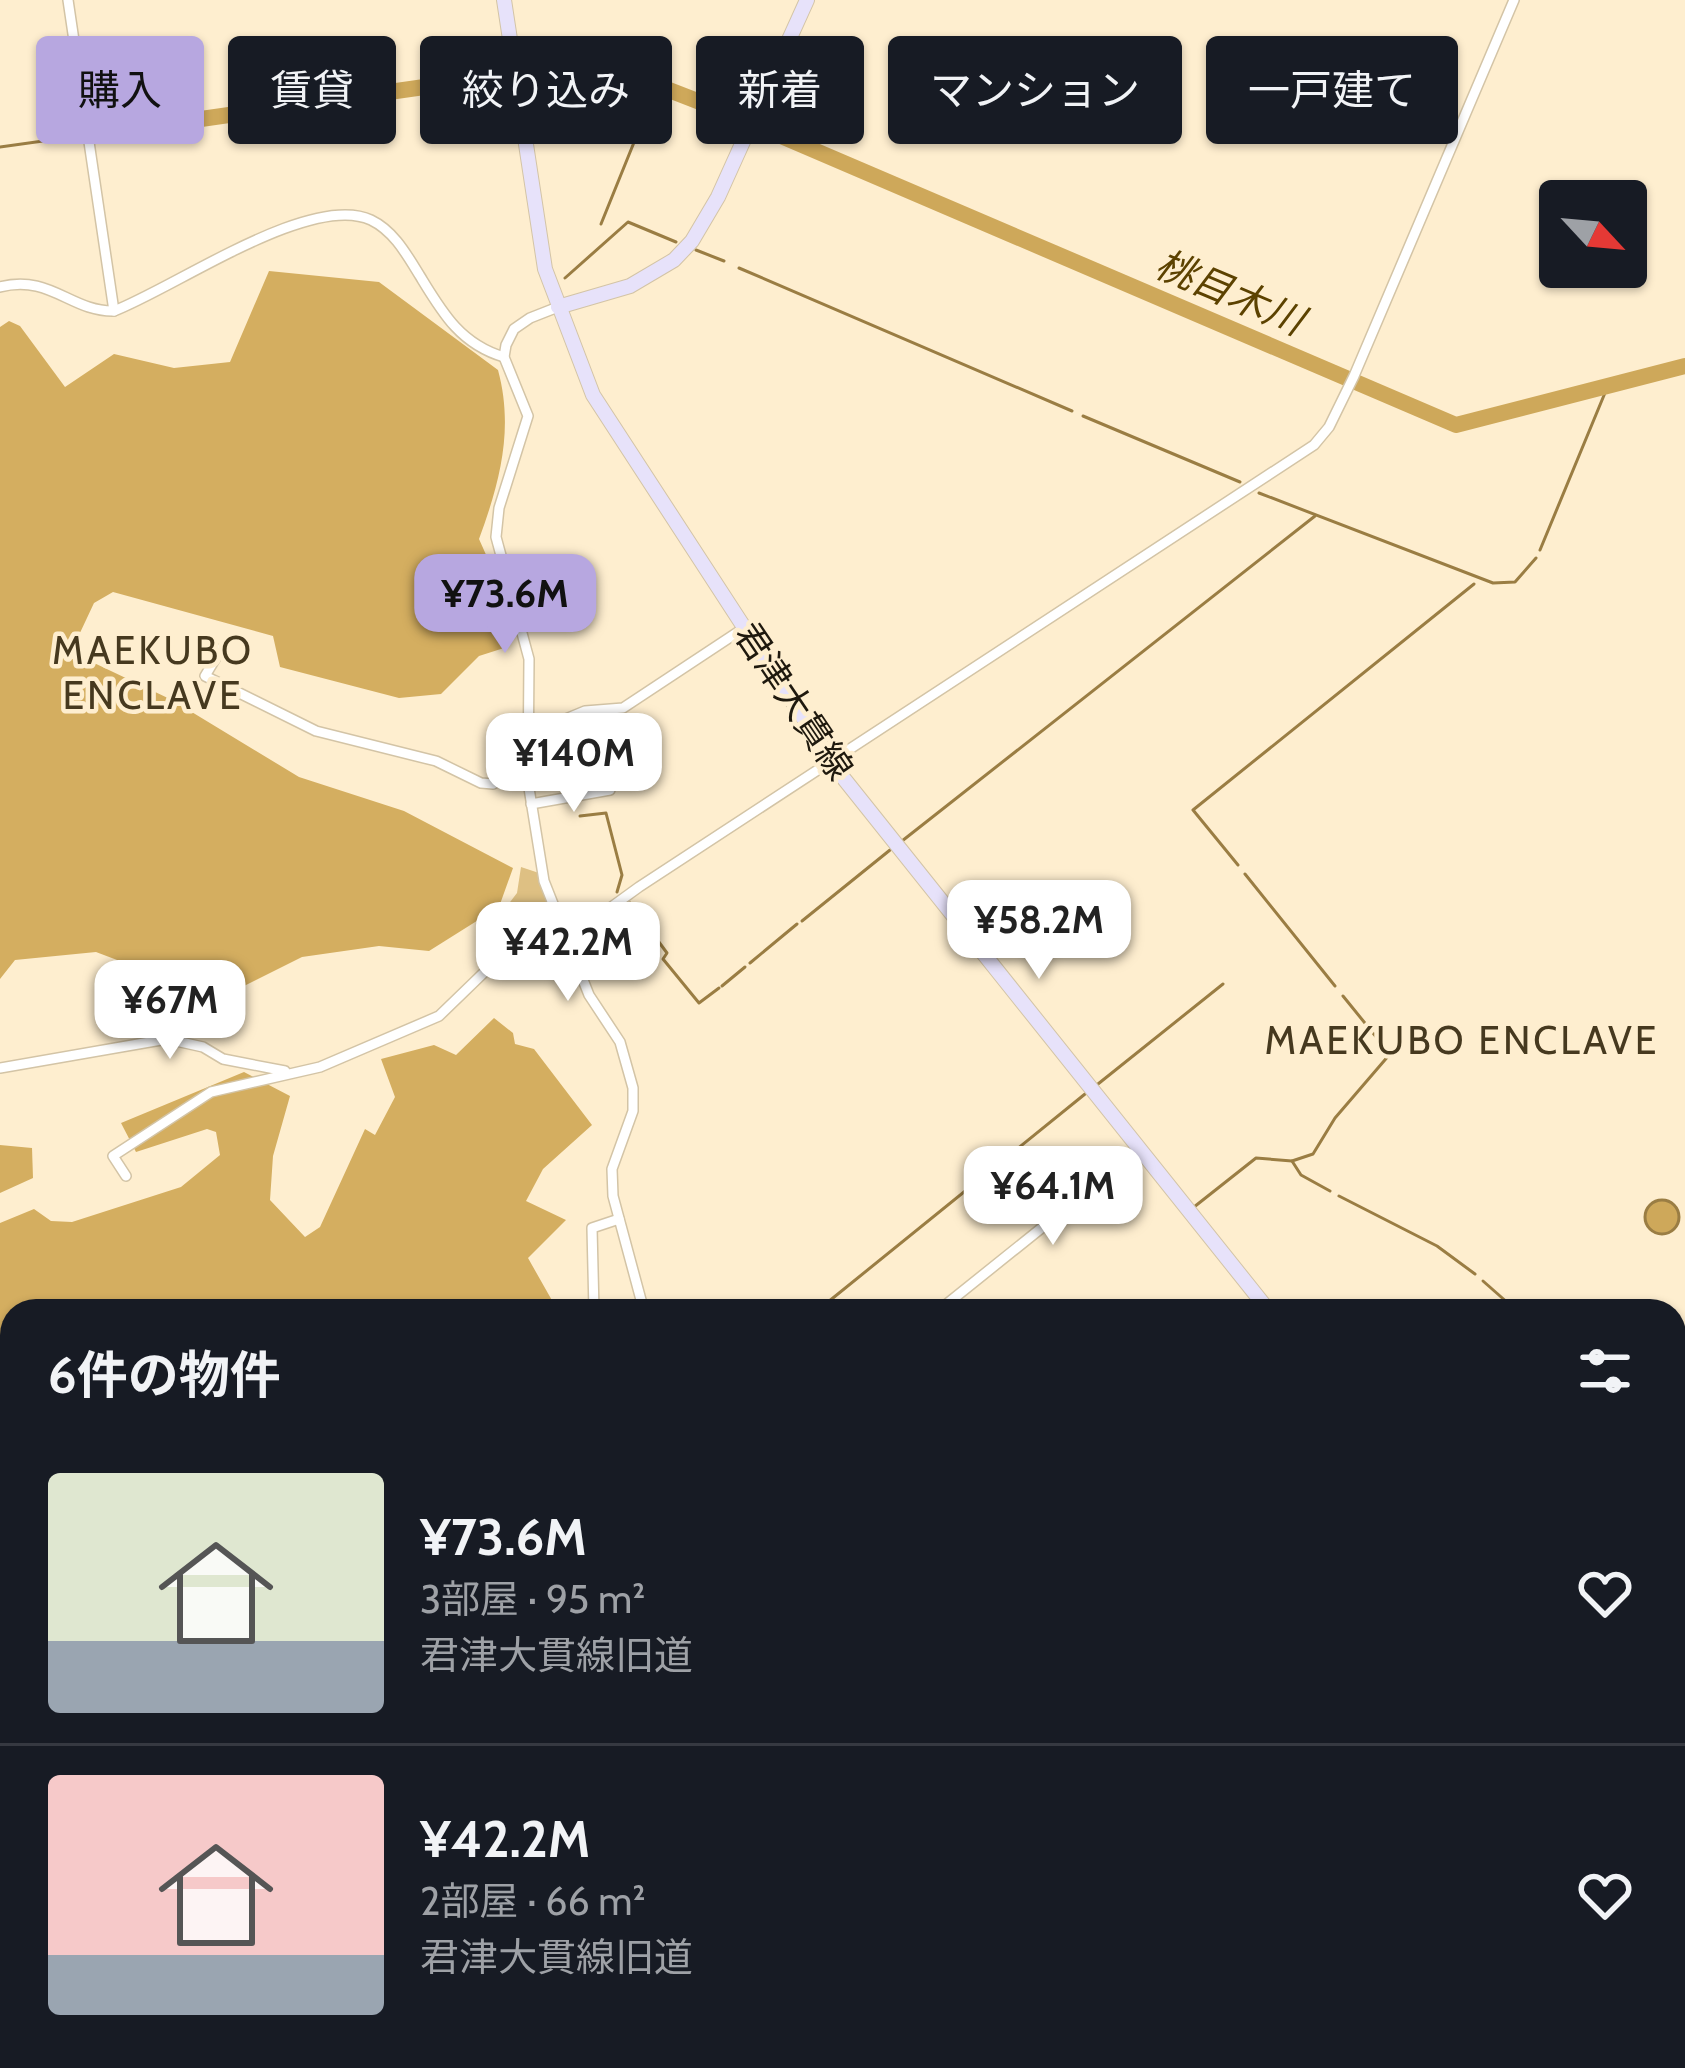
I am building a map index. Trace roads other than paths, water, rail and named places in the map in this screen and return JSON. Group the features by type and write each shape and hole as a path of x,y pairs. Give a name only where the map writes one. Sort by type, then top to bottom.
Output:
{"main road":[{"name":"君津大貫線","path":"505,0 544,269 592,394 831,760 1259,1299"},
{"path":"557,308 630,286 674,260 692,241 718,196 807,0"}],"street":[{"path":"68,0 114,311"},
{"path":"126,1176 113,1156 211,1092 337,1060 421,1025 452,1007 501,956 564,936 609,914 639,887 1314,446 1354,376 1514,0"},
{"path":"0,287 43,285 94,308 114,311 280,228 329,212 352,214 374,221 395,238 460,335 504,357 528,416 499,508 496,537 529,659 531,804 544,881 564,936 629,1066 633,1111 612,1169 619,1219 641,1299"},
{"path":"504,357 514,329 557,308"},
{"path":"532,734 585,711 623,708 744,628"},
{"path":"204,641 220,651 206,676 316,731 436,760 481,783 493,784 529,763"},
{"path":"531,804 571,793 610,790"},
{"path":"0,1068 167,1039 203,1046 223,1059 290,1072"},
{"path":"953,1299 1140,1149"},
{"path":"594,1299 592,1228 619,1219"}],"waterway":[{"name":"桃目木川","path":"204,119 420,88"},
{"name":"桃目木川","path":"672,91 696,100"},
{"path":"0,147 36,142"},
{"path":"601,224 633,144"},
{"name":"桃目木川","path":"800,144 1456,425 1685,366"},
{"path":"565,278 628,222 676,242"},
{"path":"696,250 724,261"},
{"path":"739,268 1072,411"},
{"path":"1540,550 1607,388"},
{"path":"1083,416 1240,482"},
{"path":"1259,493 1493,583 1515,582 1536,558"},
{"path":"902,841 1315,516"},
{"path":"1238,865 1193,810 1474,584"},
{"path":"580,816 606,813 622,875 617,892"},
{"path":"802,921 890,850"},
{"path":"1245,874 1335,986"},
{"path":"630,903 667,953 663,959 699,1003 719,988"},
{"path":"750,963 797,924"},
{"path":"722,986 745,967"},
{"path":"1098,1084 1223,984"},
{"path":"1330,1191 1301,1175 1292,1161 1313,1154 1335,1118 1390,1054 1343,996"},
{"path":"832,1299 1085,1094"},
{"path":"1194,1207 1256,1158 1292,1161"},
{"path":"1339,1196 1437,1246 1475,1274"},
{"path":"1483,1281 1503,1299"}],"district":[{"name":"MAEKUBO ENCLAVE","path":"153,672"},
{"name":"MAEKUBO ENCLAVE","path":"1462,1040"}]}
